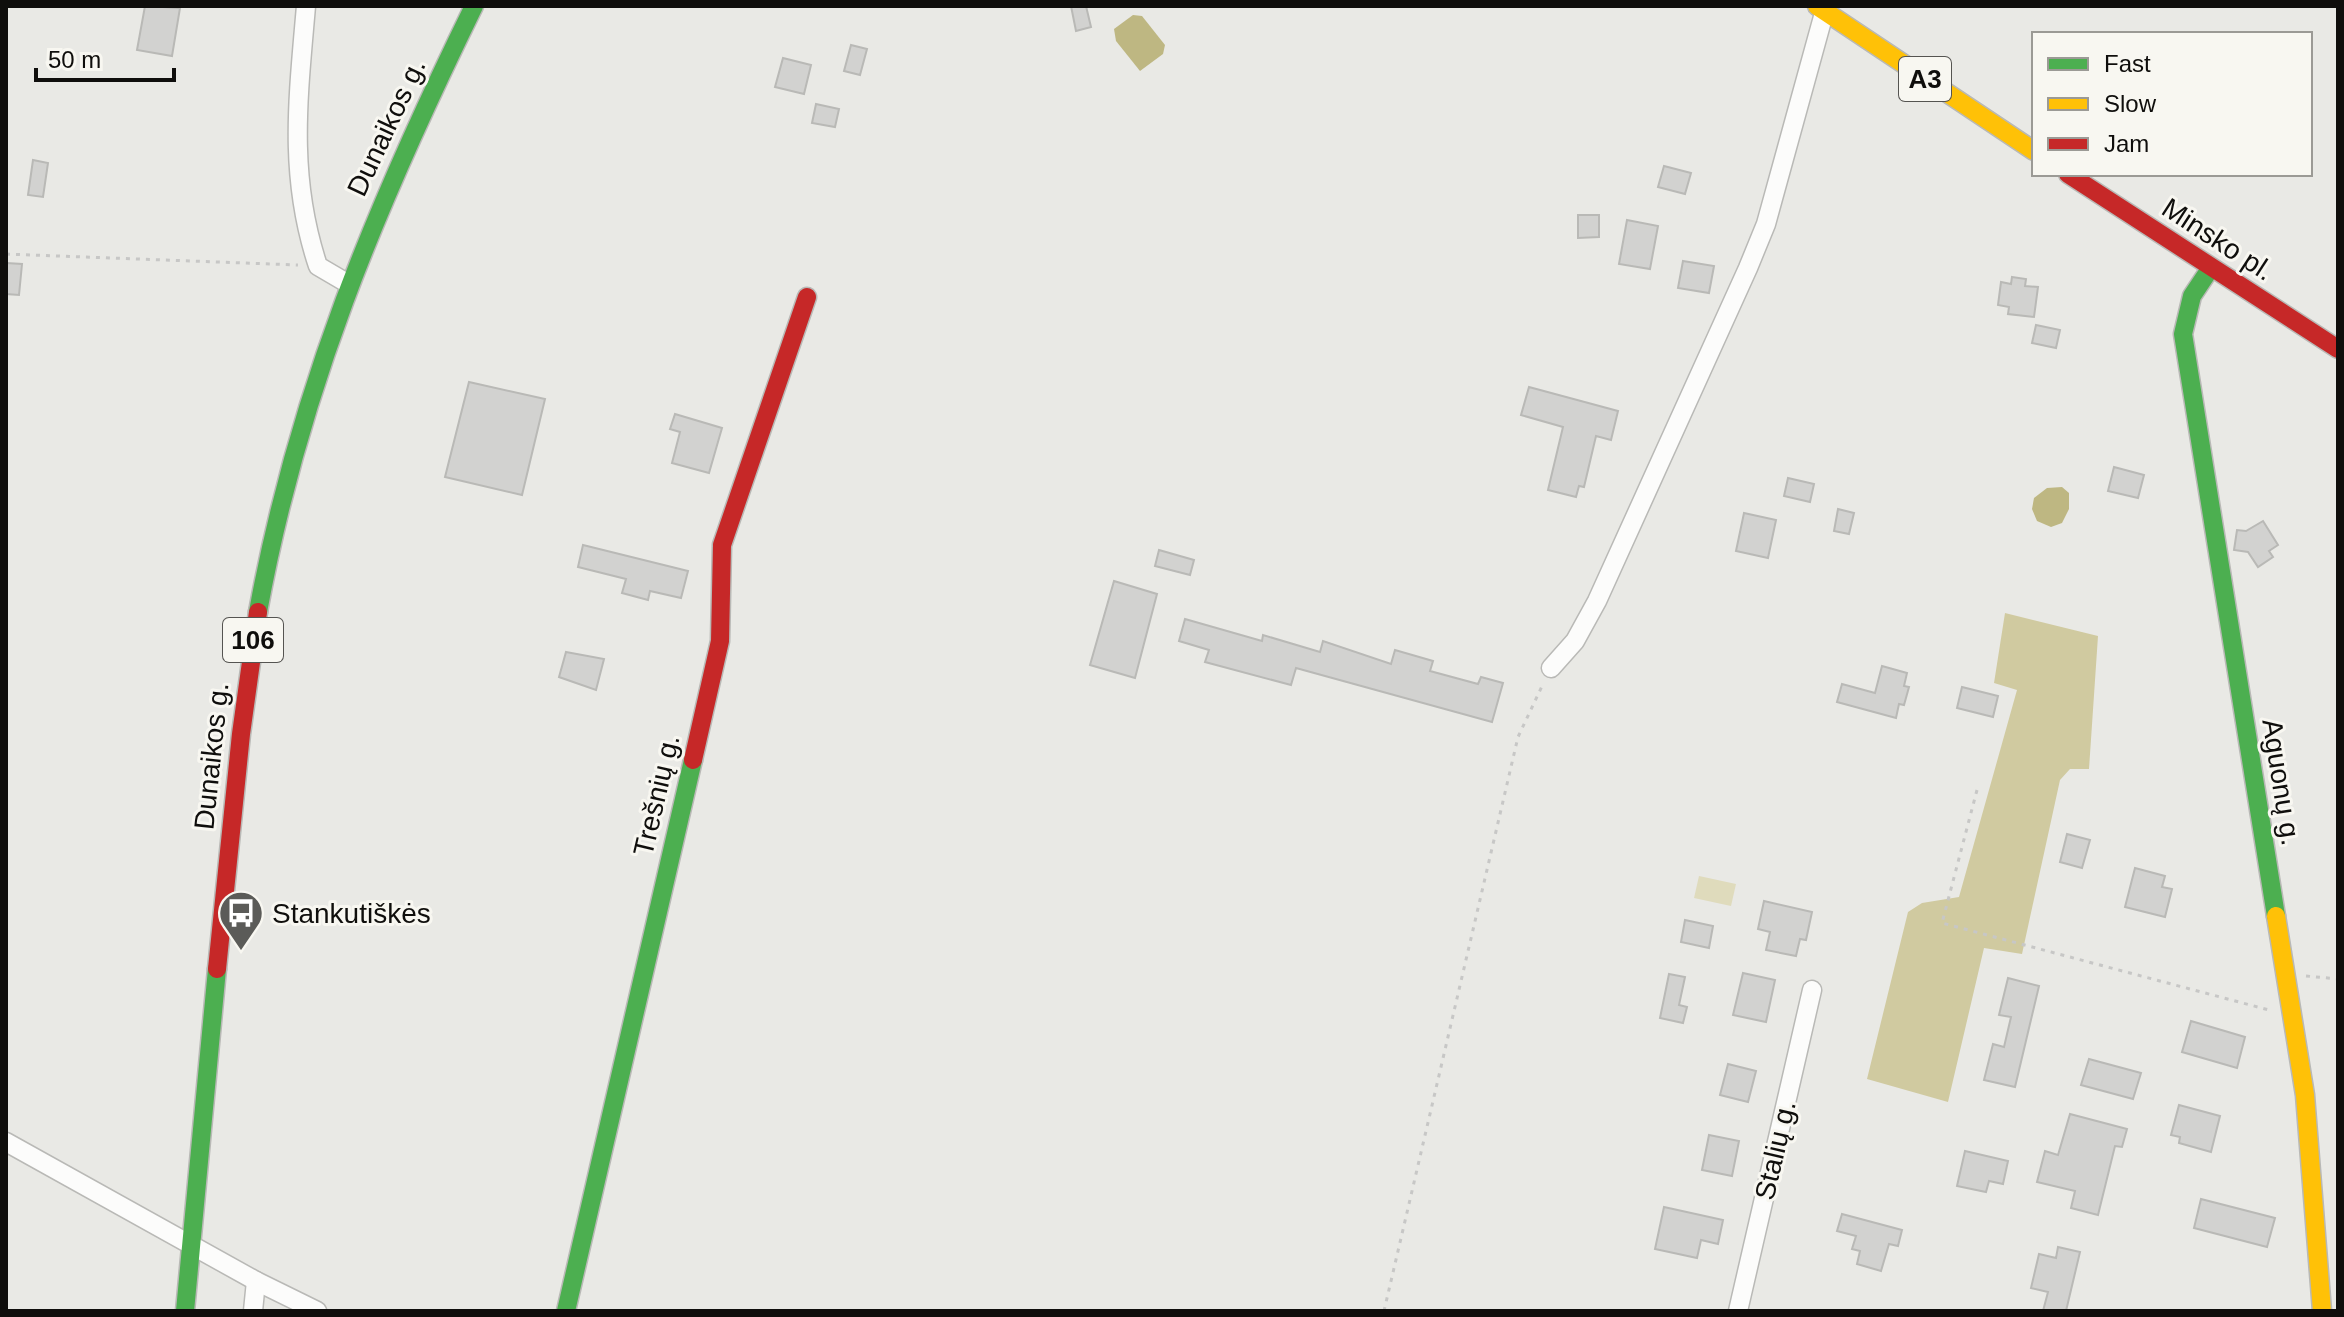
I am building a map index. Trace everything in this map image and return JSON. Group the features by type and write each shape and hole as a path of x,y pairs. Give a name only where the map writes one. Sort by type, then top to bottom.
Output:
{"main road":[{"name":"Dunaikos g.","path":"185,1311 239,738 254,634 293,451 347,283 415,125 474,6"},
{"name":"A3","path":"1822,8 2032,150"},
{"name":"Minsko pl.","path":"2071,176 2210,269 2338,349"},
{"name":"Aguonų g.","path":"2210,269 2192,296 2183,334 2305,1095 2322,1311"},
{"name":"Trešnių g.","path":"566,1311 720,641 722,545 807,297"}],"street":[{"path":"306,6 295,133 296,165 306,231 318,266 347,283"},
{"path":"1551,668 1575,641 1597,601 1748,268 1766,224 1822,8"},
{"name":"Stalių g.","path":"1738,1311 1812,990"},
{"path":"6,1142 256,1281 317,1311"},
{"path":"253,1311 256,1281"}],"path":[{"path":"6,254 318,266"},
{"path":"1384,1311 1518,737 1551,668"},
{"path":"1977,790 1942,923 2291,1015"},
{"path":"2284,972 2338,979"}],"shaded area":[{"path":"1133,15 1142,16 1165,45 1163,54 1140,71 1116,41 1114,29"},
{"path":"2062,487 2069,493 2069,509 2062,523 2051,527 2037,521 2032,509 2034,498 2047,488"},
{"path":"2005,613 2098,636 2089,769 2070,769 2060,780 2022,954 1984,948 1948,1102 1867,1079 1908,912 1922,903 1959,897 2017,690 1994,683"},
{"path":"1699,876 1736,884 1731,906 1694,898"}],"building":[{"path":"145,6 180,8 172,56 137,50"},
{"path":"1071,6 1086,6 1091,27 1076,31"},
{"path":"851,45 867,49 860,75 844,71"},
{"path":"783,58 811,65 804,94 775,87"},
{"path":"816,104 839,109 835,127 812,123"},
{"path":"33,160 48,163 43,197 28,195"},
{"path":"1664,166 1691,173 1685,194 1658,187"},
{"path":"1578,215 1599,215 1599,237 1578,238"},
{"path":"1627,220 1658,226 1650,269 1619,264"},
{"path":"1683,261 1714,266 1709,293 1678,288"},
{"path":"6,263 22,264 19,295 6,294"},
{"path":"2012,277 2026,279 2025,286 2038,287 2034,317 2008,314 2009,307 1998,305 2001,282 2011,284"},
{"path":"2036,325 2060,330 2056,348 2032,343"},
{"path":"469,382 545,399 522,495 445,477"},
{"path":"1529,387 1618,411 1611,440 1596,436 1584,487 1579,486 1576,497 1548,490 1563,427 1521,415"},
{"path":"675,414 722,428 709,473 672,463 680,432 670,429"},
{"path":"2114,467 2144,475 2138,498 2108,491"},
{"path":"1788,478 1814,484 1810,502 1784,496"},
{"path":"1838,509 1854,513 1849,534 1834,531"},
{"path":"1744,513 1776,520 1768,558 1736,551"},
{"path":"2263,521 2278,545 2269,551 2273,557 2258,567 2248,552 2234,550 2237,530 2246,531"},
{"path":"583,545 688,571 681,598 650,591 648,600 622,593 626,579 578,567"},
{"path":"1159,550 1194,560 1190,575 1155,566"},
{"path":"1114,581 1157,594 1135,678 1090,665"},
{"path":"1185,619 1262,641 1263,635 1320,652 1323,641 1391,664 1395,650 1433,661 1430,671 1478,684 1481,677 1503,683 1492,722 1296,668 1291,685 1205,662 1209,650 1179,641"},
{"path":"566,652 604,659 596,690 559,677"},
{"path":"1882,666 1907,673 1904,686 1909,687 1904,705 1899,704 1896,718 1837,702 1842,684 1875,693"},
{"path":"1962,687 1998,696 1993,717 1957,708"},
{"path":"2067,834 2090,840 2082,868 2060,862"},
{"path":"2135,868 2165,876 2162,887 2172,889 2165,917 2125,907"},
{"path":"1764,901 1812,912 1806,940 1800,939 1796,956 1766,950 1770,932 1758,929"},
{"path":"1685,920 1713,926 1709,948 1681,942"},
{"path":"1743,973 1775,980 1766,1022 1733,1015"},
{"path":"1669,974 1685,977 1679,1005 1687,1007 1683,1023 1660,1018"},
{"path":"2008,978 2039,986 2015,1087 1984,1080 1993,1044 2004,1047 2011,1017 1999,1015"},
{"path":"2191,1021 2245,1037 2237,1068 2182,1052"},
{"path":"2089,1059 2141,1073 2133,1099 2081,1085"},
{"path":"1728,1064 1756,1071 1748,1102 1720,1095"},
{"path":"2179,1105 2220,1116 2211,1152 2179,1143 2180,1137 2171,1135"},
{"path":"2070,1114 2127,1129 2122,1147 2115,1146 2098,1215 2071,1208 2075,1191 2037,1182 2045,1151 2058,1155"},
{"path":"1709,1135 1739,1141 1732,1176 1702,1170"},
{"path":"1965,1151 2008,1161 2003,1184 1989,1181 1986,1192 1957,1186"},
{"path":"2201,1199 2275,1218 2267,1247 2194,1228"},
{"path":"1664,1207 1723,1220 1718,1244 1701,1240 1697,1258 1655,1249"},
{"path":"1842,1214 1902,1230 1898,1246 1889,1244 1881,1271 1857,1264 1860,1251 1852,1249 1856,1236 1837,1231"},
{"path":"2058,1247 2080,1252 2066,1311 2043,1311 2048,1292 2031,1288 2039,1254 2056,1258"}],"traffic: fast":[{"path":"258,612 295,453 344,302 405,154 474,6"},
{"path":"2210,269 2192,296 2183,334 2276,916"},
{"path":"566,1311 693,760"},
{"path":"185,1311 217,969"}],"traffic: slow":[{"path":"1817,6 2032,150"},
{"path":"2276,916 2305,1095 2322,1311"}],"traffic: jam":[{"path":"2071,176 2338,349"},
{"path":"693,760 720,641 722,545 807,297"},
{"path":"217,969 241,734 258,612"}],"place":[{"name":"Stankutiškės","path":"241,952"}]}
